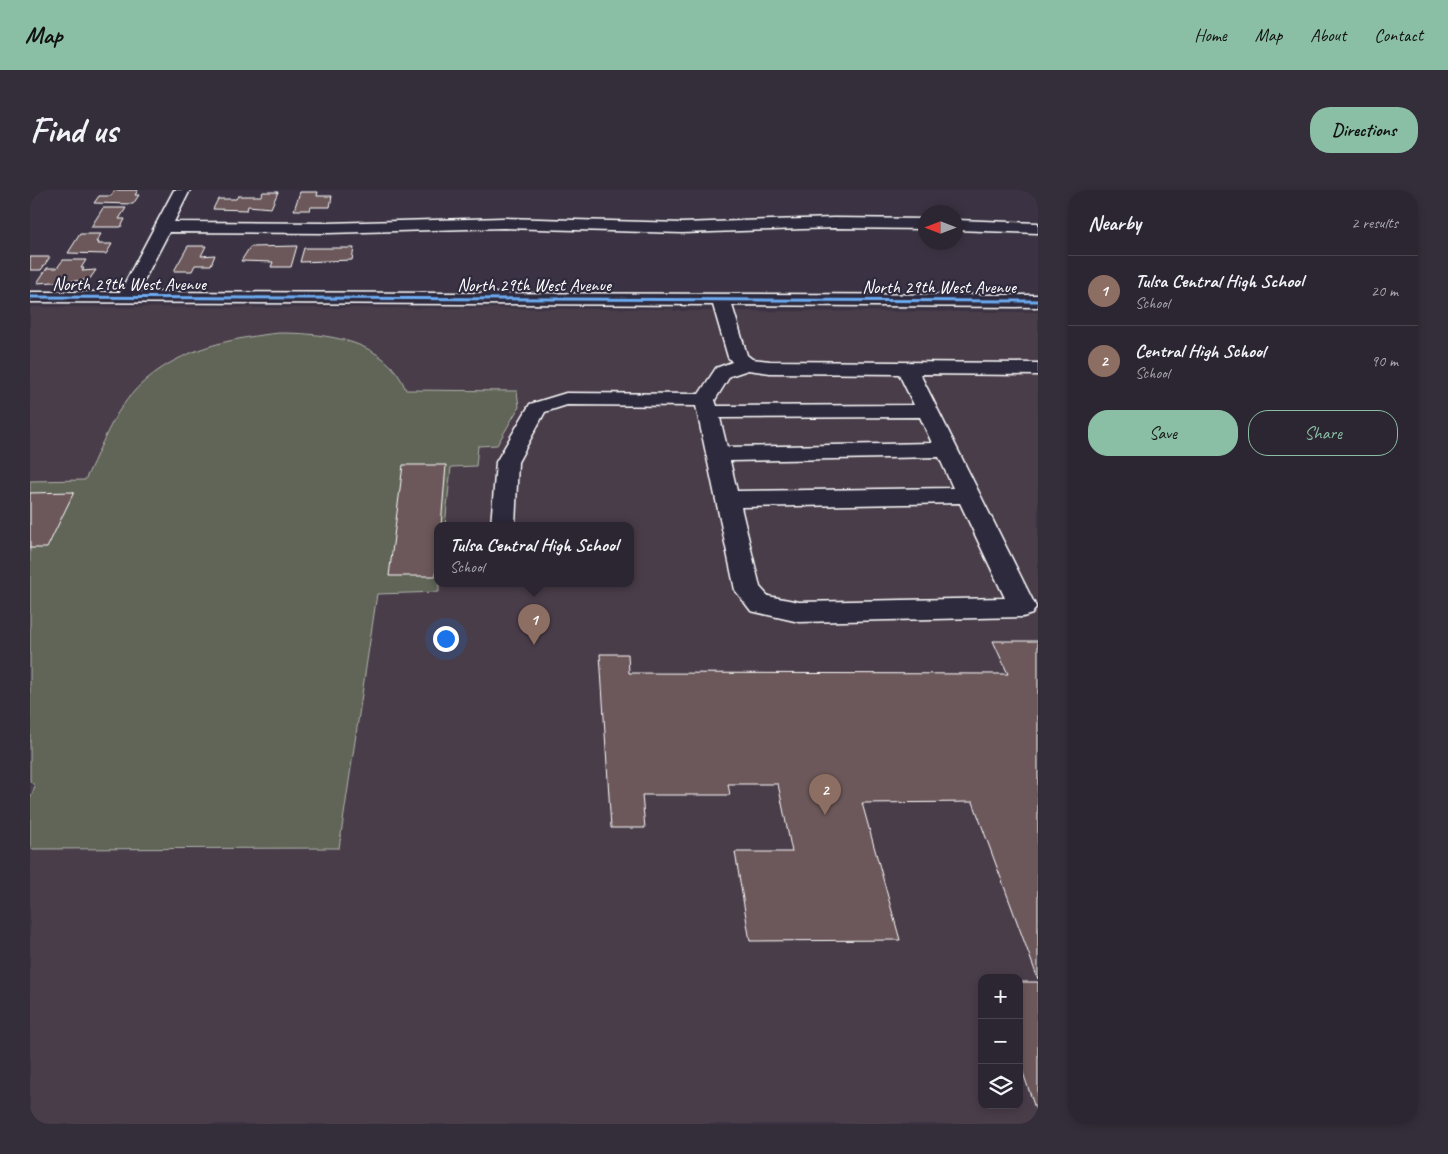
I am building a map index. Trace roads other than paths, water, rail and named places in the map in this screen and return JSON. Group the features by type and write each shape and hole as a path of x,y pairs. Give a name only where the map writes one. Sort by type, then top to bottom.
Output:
{"street":[{"path":"126,298 182,190"},
{"path":"162,227 328,228 452,223 682,228 834,223 918,224"},
{"path":"963,225 1038,228"},
{"name":"North 29th West Avenue","path":"30,298 1038,301"},
{"path":"721,300 738,357 746,364"},
{"path":"907,369 1023,607 799,612 760,604 748,590 707,406 722,372 746,364 770,367 1038,369"},
{"path":"503,522 507,462 536,408 566,399 707,406 928,411"},
{"path":"718,454 946,450"},
{"path":"728,499 969,495"}],"place":[{"name":"Tulsa Central High School","path":"534,645"},
{"name":"Central High School","path":"825,815"}]}
